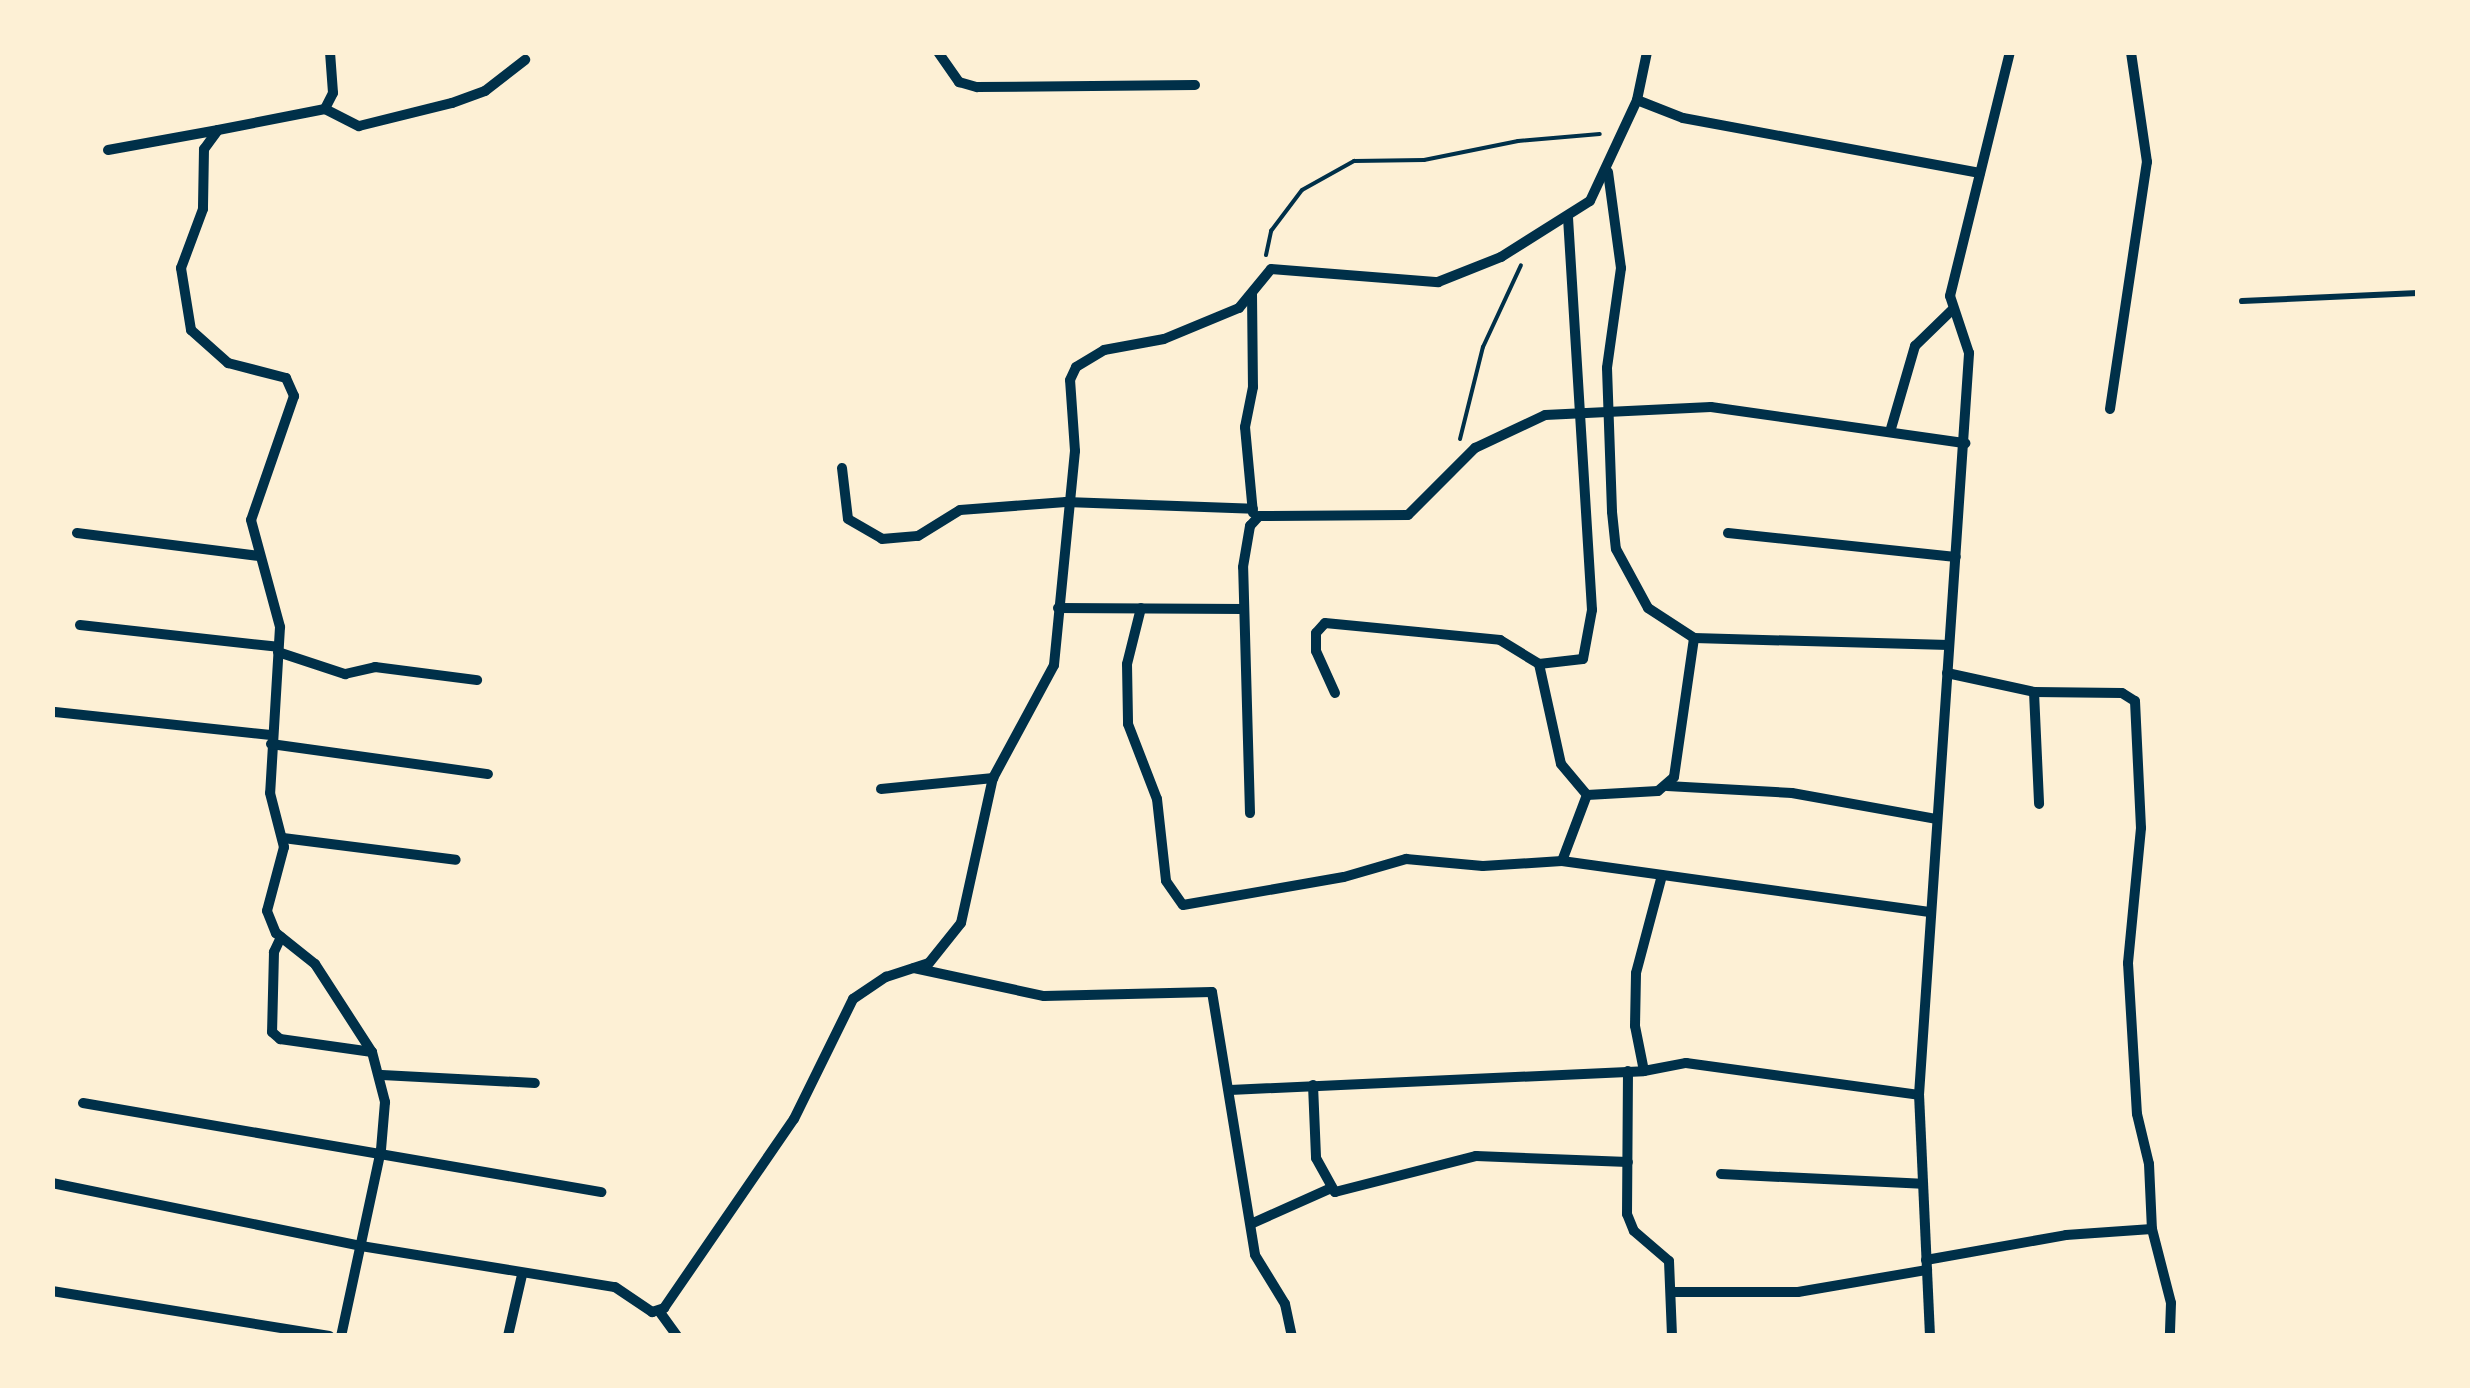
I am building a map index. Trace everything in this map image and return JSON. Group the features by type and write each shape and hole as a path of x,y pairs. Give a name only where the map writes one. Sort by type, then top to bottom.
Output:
{"street":[{"path":"324,109 333,93 330,52"},
{"path":"938,52 959,82 976,87 1195,85"},
{"path":"659,1311 794,1119 853,1000 941,954 960,922 993,778 1052,674 1066,502 1076,452 1070,380 1076,367 1104,350 1196,328 1252,294 1271,269 1438,282 1534,239 1590,201 1608,172 1637,100 1647,52"},
{"path":"1930,1336 1919,1095 1969,353 1952,310 2010,52"},
{"path":"2110,409 2146,162 2131,52"},
{"path":"108,150 324,109 359,126 485,91 525,60"},
{"path":"1637,100 1684,118 1980,173"},
{"path":"218,130 201,158 202,210 181,268 183,308 192,330 220,358 292,384 294,408 252,507 260,556 276,598 278,649 270,739 272,812 283,838 267,897 270,922 316,964 372,1052 382,1075 381,1150 341,1336"},
{"path":"1608,172 1621,268 1608,411 1616,549 1648,608 1694,638 1949,646"},
{"path":"1334,693 1316,651 1316,633 1325,623 1489,637 1540,664 1574,663 1588,651 1591,554 1568,218"},
{"path":"1250,813 1244,609 1246,542 1253,514 1245,427 1253,387 1252,294"},
{"path":"1890,432 1915,346 1952,310"},
{"path":"842,468 848,519 882,539 918,536 960,510 1066,502 1253,514 1408,514 1454,464 1510,429 1544,416 1580,412 1711,407 1964,443"},
{"path":"77,533 260,556"},
{"path":"1728,533 1956,557"},
{"path":"1058,608 1244,609"},
{"path":"1141,608 1124,696 1128,724 1157,800 1166,881 1176,902 1344,877 1406,859 1483,866 1562,860 1929,912"},
{"path":"80,625 278,649 346,674 375,667 477,680"},
{"path":"1667,786 1694,638"},
{"path":"1540,664 1561,764 1586,795"},
{"path":"1947,673 2034,692 2122,693 2135,701 2141,719 2141,828 2128,963 2152,1229 2168,1278 2170,1336"},
{"path":"2034,692 2039,804"},
{"path":"55,712 270,739 488,774"},
{"path":"881,789 993,778"},
{"path":"1586,795 1667,786 1792,792 1936,819"},
{"path":"1562,860 1586,795"},
{"path":"283,838 456,860"},
{"path":"1644,1071 1635,1026 1636,973 1662,875"},
{"path":"281,936 274,952 272,1032 280,1039 372,1052"},
{"path":"914,968 1044,996 1206,988 1214,1000 1253,1223 1255,1255 1285,1304 1292,1336"},
{"path":"1230,1090 1644,1071 1686,1063 1919,1095"},
{"path":"1628,1070 1629,1223 1665,1253 1672,1336"},
{"path":"382,1075 535,1084"},
{"path":"1313,1085 1312,1136 1329,1190"},
{"path":"83,1103 381,1150 601,1192"},
{"path":"1253,1223 1329,1190 1358,1190 1420,1165 1476,1156 1628,1162"},
{"path":"1721,1174 1922,1184"},
{"path":"52,1183 361,1246 615,1287 659,1311 677,1336"},
{"path":"1670,1292 1798,1292 2066,1235 2152,1229"},
{"path":"508,1336 522,1274"},
{"path":"52,1291 329,1336"}],"lane":[{"path":"2242,302 2418,293"}],"path":[{"path":"1271,269 1266,254 1271,231 1302,190 1328,170 1354,160 1424,160 1518,141 1624,132"},
{"path":"1454,464 1483,348 1534,239"}]}
